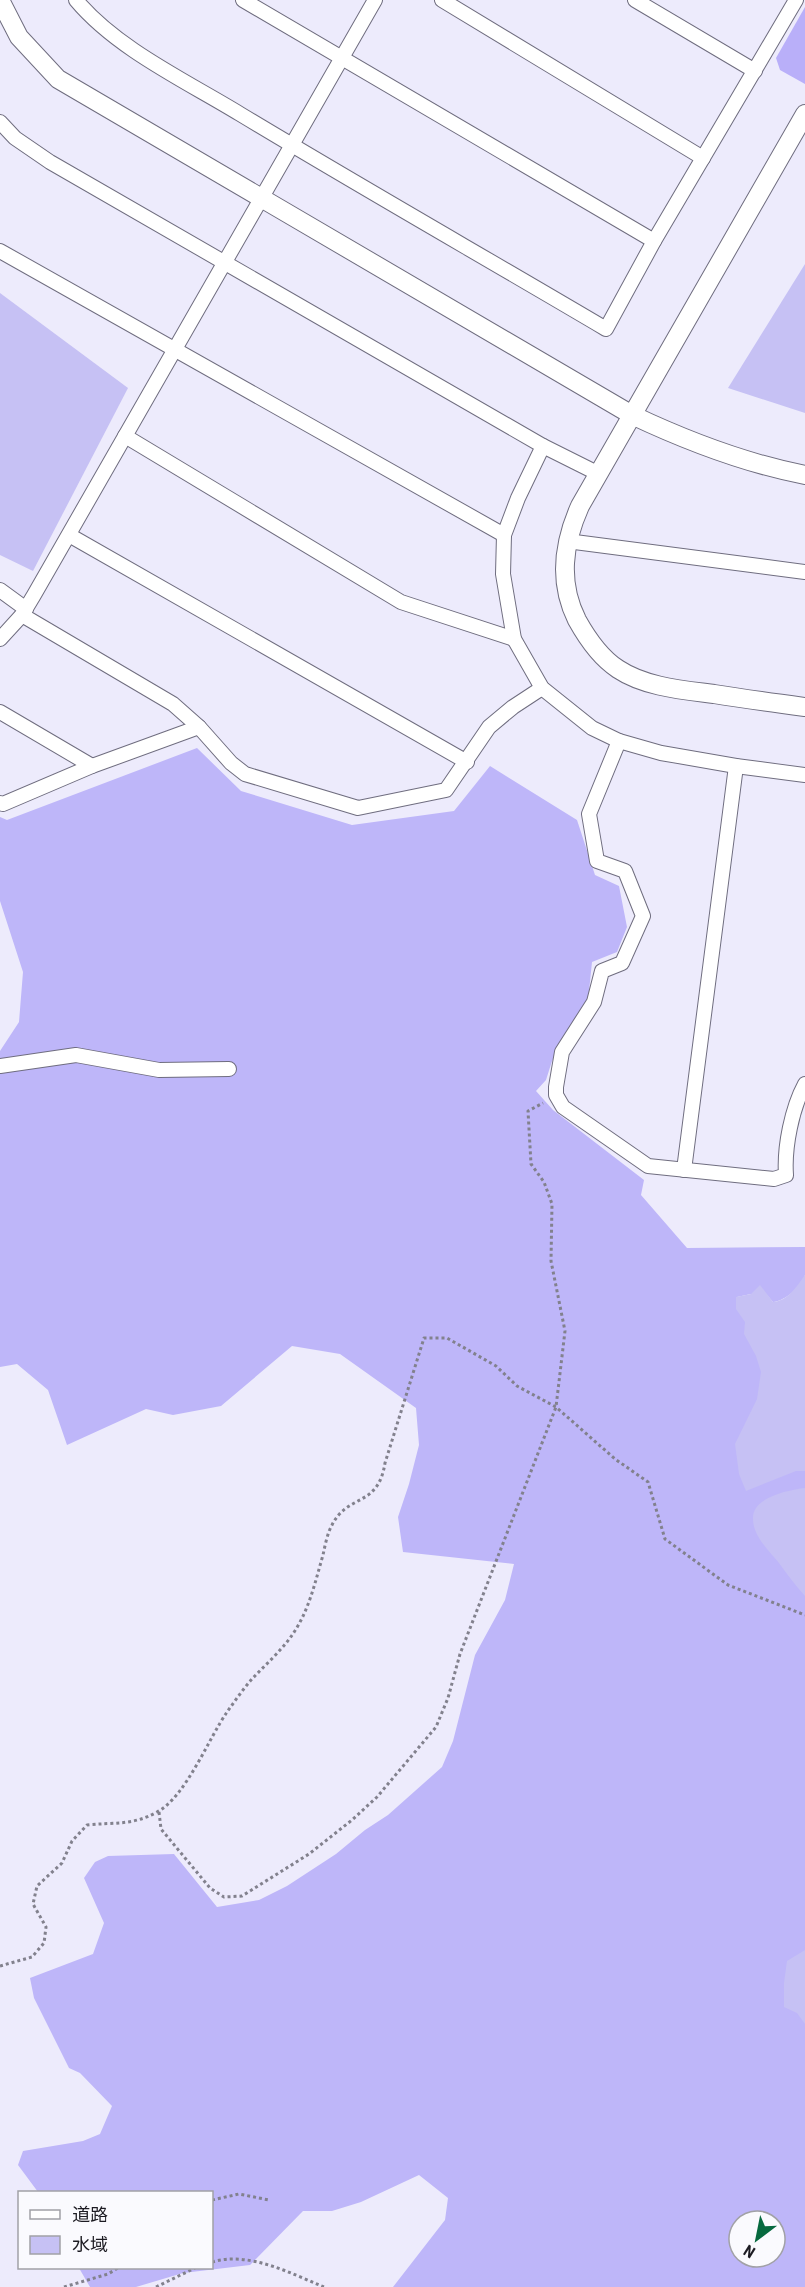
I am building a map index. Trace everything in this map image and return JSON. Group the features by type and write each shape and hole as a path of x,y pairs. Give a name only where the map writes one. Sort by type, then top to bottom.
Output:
{"street":[{"path":"0,0 19,37 58,80 632,415 722,454 766,468 805,475"},
{"path":"76,0 128,46 606,329 654,241 796,0"},
{"path":"243,0 654,241"},
{"path":"0,639 24,612 375,0"},
{"path":"442,0 703,158"},
{"path":"635,0 755,71"},
{"path":"805,114 580,506 567,541 564,568 569,604 592,643 619,670 639,679 676,689 805,707"},
{"path":"0,122 15,138 50,162 543,446 599,474"},
{"path":"0,251 504,535"},
{"path":"125,436 401,602 514,639"},
{"path":"543,446 518,498 504,535 503,574 514,639 542,688 592,729 619,741 661,753 736,766 805,774"},
{"path":"69,535 467,762"},
{"path":"567,541 805,572"},
{"path":"0,590 24,612 172,704 199,727 231,763 245,774 358,808 446,790 489,728 513,707 542,688"},
{"path":"0,712 92,766"},
{"path":"0,803 3,804 92,766 199,727"},
{"path":"619,741 589,814 597,861 625,871 643,916 622,963 602,971 594,1002 562,1052 555,1087 556,1095 563,1107 648,1166 774,1179 786,1175 785,1163 796,1100 805,1084"},
{"path":"684,1170 736,766"},
{"path":"0,1066 76,1055 159,1070 229,1069"}],"path":[{"path":"159,1812 161,1830 210,1888 224,1898 242,1896 309,1854 377,1797 436,1727 448,1698 460,1654 556,1407 565,1331 551,1261 552,1204 544,1182 531,1164 528,1111 556,1095"},
{"path":"0,1966 32,1957 44,1943 46,1927 33,1904 37,1886 62,1863 72,1841 87,1825 109,1822 129,1824 159,1812 185,1782 226,1714 250,1681 277,1654 298,1625 312,1595 331,1526 353,1503 372,1494 383,1478 385,1463 424,1338 447,1338 496,1366 517,1386 556,1407 615,1459 648,1482 665,1539 728,1585 805,1615"},
{"path":"213,2200 239,2194 269,2200"},
{"path":"213,2262 220,2259 242,2260 279,2268 324,2287"},
{"path":"64,2287 108,2274 116,2269"},
{"path":"156,2287 193,2269"}],"shaded area":[{"path":"805,7 805,84 780,70 776,58"},
{"path":"197,748 241,791 352,825 454,811 490,766 577,820 595,875 619,886 627,927 617,952 592,962 588,1001 552,1061 546,1080 536,1091 553,1110 644,1180 641,1195 687,1248 805,1247 805,1275 796,1289 787,1296 773,1302 767,1295 751,1294 737,1297 805,1389 805,2287 393,2287 445,2220 448,2198 419,2175 361,2202 332,2211 303,2211 250,2265 183,2273 136,2287 90,2287 80,2269 213,2269 213,2191 37,2191 18,2165 23,2151 83,2141 100,2134 112,2106 80,2073 69,2068 34,1998 30,1978 93,1954 104,1923 84,1878 95,1862 108,1856 174,1854 217,1907 259,1900 287,1886 336,1854 365,1830 388,1815 442,1767 453,1741 475,1655 505,1600 514,1564 403,1552 398,1517 419,1445 416,1408 340,1354 292,1346 221,1406 173,1415 146,1409 67,1445 48,1390 17,1364 0,1367 0,1051 19,1022 23,972 0,901 0,817 7,820"}],"water":[{"path":"805,264 805,413 728,388"},
{"path":"0,293 128,388 33,571 0,555"},
{"path":"805,1275 805,1471 796,1471 746,1491 739,1474 735,1444 757,1399 761,1372 756,1356 744,1334 745,1322 736,1309 736,1297 751,1294 760,1285 773,1302 778,1301 792,1292"},
{"path":"805,1488 805,1596 762,1543 753,1519 754,1511 765,1500 781,1493"},
{"path":"805,1950 805,2024 797,2013 784,2007 784,1983 787,1961"}]}
